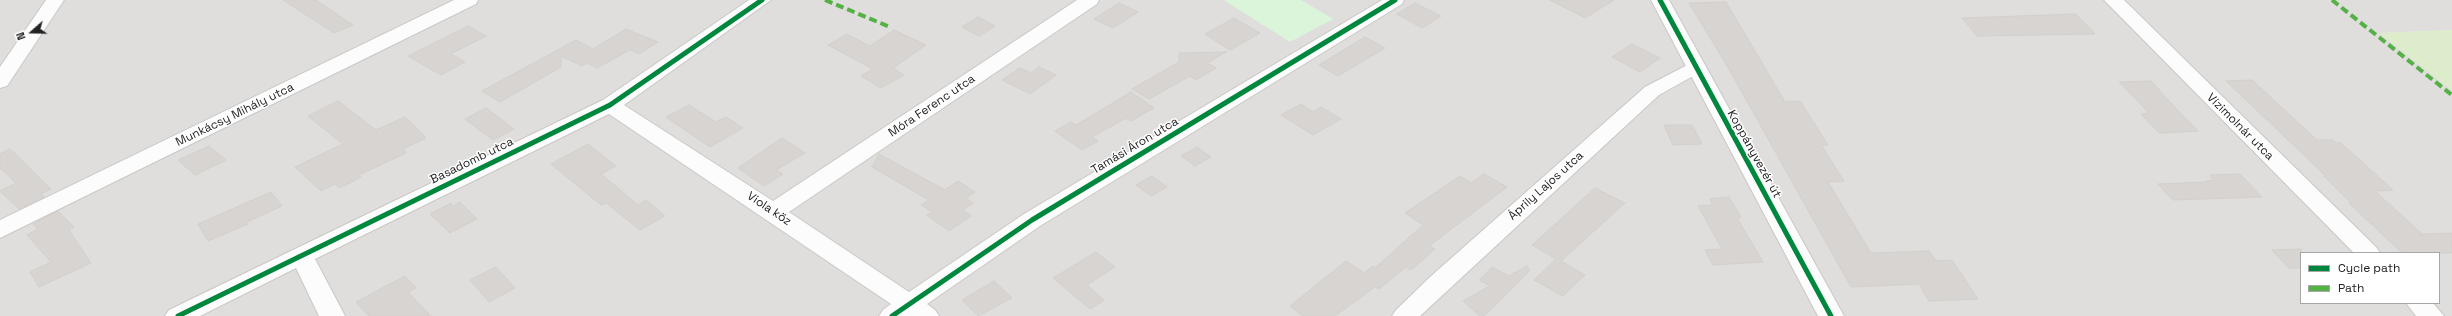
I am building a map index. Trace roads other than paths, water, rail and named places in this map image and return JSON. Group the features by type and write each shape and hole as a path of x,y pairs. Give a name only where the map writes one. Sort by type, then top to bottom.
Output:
{"street":[{"path":"0,82 55,0"},
{"name":"Munkácsy Mihály utca","path":"0,230 469,0"},
{"name":"Basadomb utca","path":"178,316 610,105 762,0"},
{"name":"Móra Ferenc utca","path":"773,212 1090,0"},
{"name":"Tamási Áron utca","path":"909,312 1032,220 1395,0"},
{"name":"Koppányvezér út","path":"1660,0 1695,67 1832,316"},
{"name":"Vízimolnár utca","path":"2113,0 2367,252"},
{"name":"Áprily Lajos utca","path":"1405,316 1439,282 1652,91 1695,67"},
{"name":"Viola köz","path":"610,105 773,212 909,312"},
{"path":"302,256 332,316"},
{"path":"2419,304 2431,316"}]}
